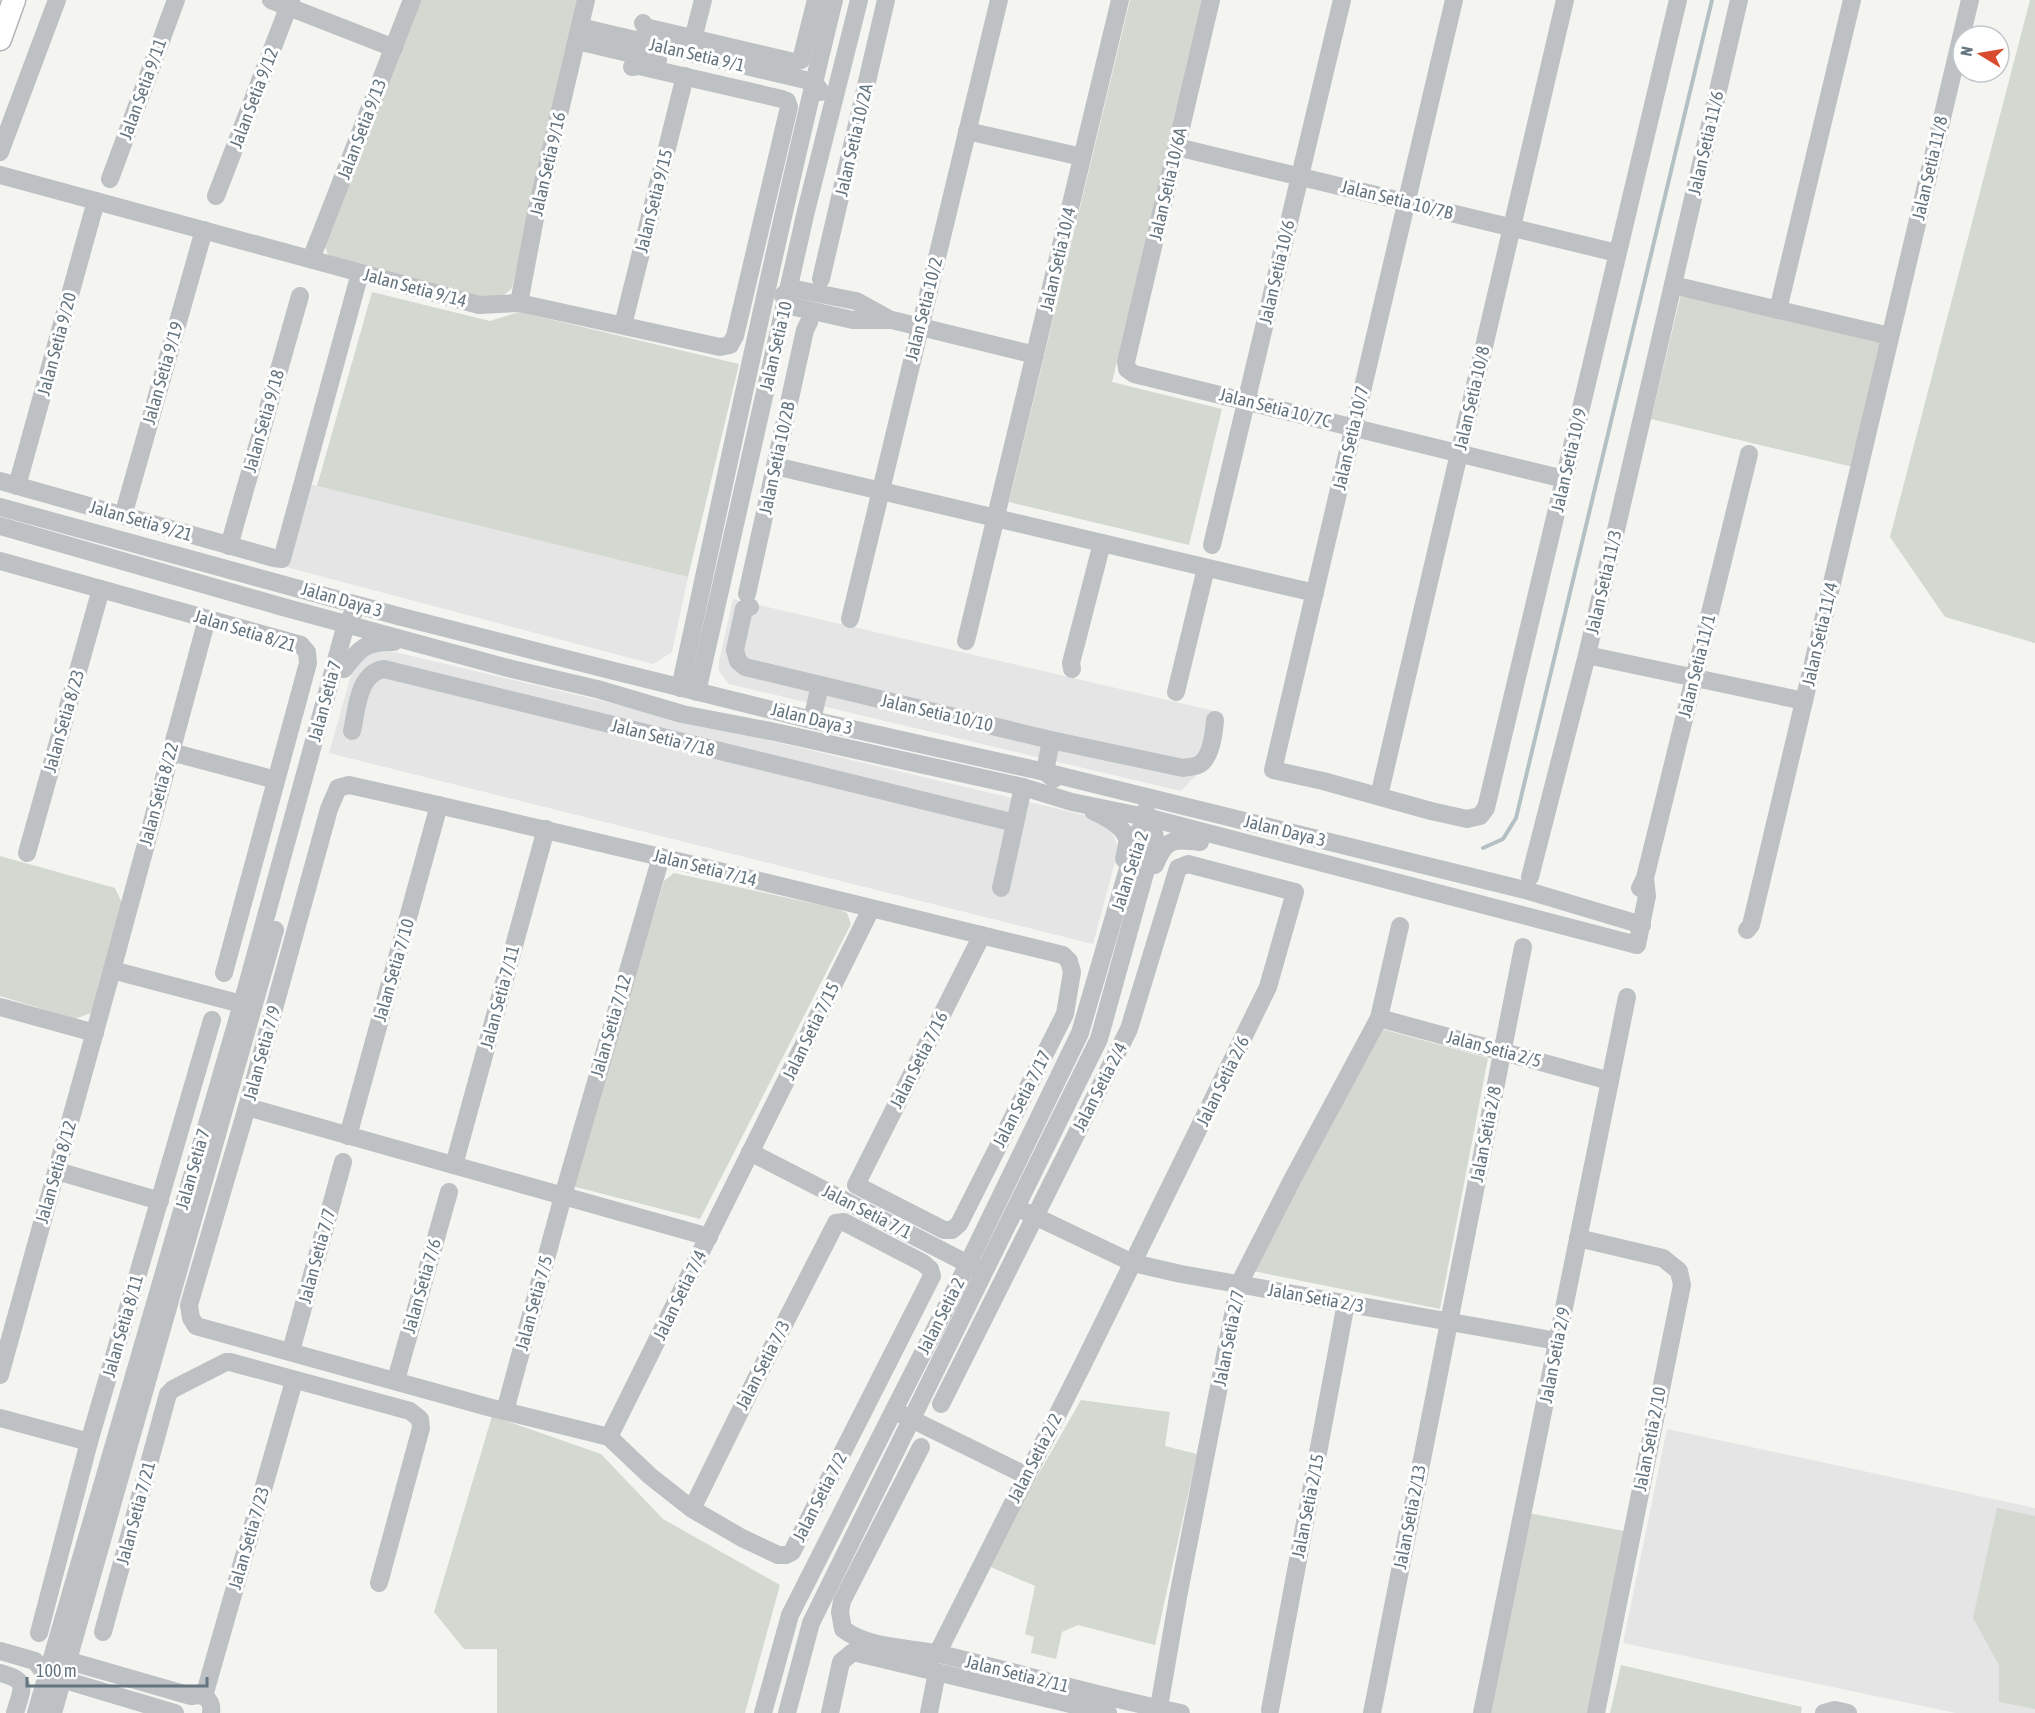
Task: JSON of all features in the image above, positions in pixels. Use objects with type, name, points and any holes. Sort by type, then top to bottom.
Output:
[{"type":"main road","points":[[0,39],[15,0]]},
{"type":"street","points":[[0,152],[57,0]]},
{"type":"street","name":"Jalan Setia 9/11","points":[[110,179],[176,0]]},
{"type":"street","points":[[271,0],[290,3],[394,48]]},
{"type":"street","name":"Jalan Setia 9/13","points":[[311,259],[412,0]]},
{"type":"street","name":"Jalan Setia 9/16","points":[[519,303],[537,208],[586,0]]},
{"type":"street","points":[[693,39],[703,0]]},
{"type":"street","points":[[642,23],[645,27],[794,62],[801,60],[816,0]]},
{"type":"street","name":"Jalan Setia 10","points":[[701,636],[742,398],[834,0]]},
{"type":"street","points":[[806,211],[808,178],[824,102],[815,89],[832,77],[858,0]]},
{"type":"street","name":"Jalan Setia 10","points":[[688,693],[858,0]]},
{"type":"street","name":"Jalan Setia 10/2A","points":[[821,279],[886,0]]},
{"type":"street","name":"Jalan Setia 10/2","points":[[850,619],[999,0]]},
{"type":"street","name":"Jalan Setia 10/4","points":[[966,641],[1120,0]]},
{"type":"street","name":"Jalan Setia 10/6A","points":[[1127,369],[1126,362],[1211,0]]},
{"type":"street","name":"Jalan Setia 10/6","points":[[1212,544],[1342,0]]},
{"type":"street","name":"Jalan Setia 10/7","points":[[1379,796],[1273,770],[1454,0]]},
{"type":"street","name":"Jalan Setia 10/8","points":[[1379,796],[1565,0]]},
{"type":"street","name":"Jalan Setia 10/9","points":[[1379,796],[1467,819],[1480,816],[1486,808],[1678,0]]},
{"type":"street","name":"Jalan Setia 11/6","points":[[1673,285],[1739,0]]},
{"type":"street","points":[[1778,310],[1852,0]]},
{"type":"street","name":"Jalan Setia 11/8","points":[[1890,336],[1970,0]]},
{"type":"street","name":"Jalan Setia 9/12","points":[[216,196],[290,3]]},
{"type":"street","name":"Jalan Setia 9/1","points":[[578,34],[815,89]]},
{"type":"street","points":[[632,67],[639,66],[685,76]]},
{"type":"street","name":"Jalan Setia 9/14","points":[[0,175],[479,305],[519,303],[720,346],[730,345],[735,336],[789,107],[787,101],[685,76]]},
{"type":"street","name":"Jalan Setia 9/15","points":[[623,325],[685,76]]},
{"type":"street","points":[[967,131],[1082,157]]},
{"type":"street","name":"Jalan Setia 10/7B","points":[[1177,147],[1617,253]]},
{"type":"street","points":[[787,296],[782,279],[793,222],[793,206],[788,195]]},
{"type":"street","name":"Jalan Setia 9/20","points":[[9,484],[96,201]]},
{"type":"street","name":"Jalan Setia 9/19","points":[[123,516],[204,230]]},
{"type":"street","name":"Jalan Setia 9/21","points":[[9,484],[282,559],[360,273]]},
{"type":"street","points":[[1673,285],[1890,336]]},
{"type":"street","name":"Jalan Setia 11/3","points":[[1530,877],[1587,655],[1673,285]]},
{"type":"street","name":"Jalan Setia 9/18","points":[[229,546],[300,296]]},
{"type":"street","points":[[742,398],[749,393],[756,378],[773,308],[787,296],[856,301],[892,320],[1035,355]]},
{"type":"street","name":"Jalan Setia 10/2B","points":[[749,600],[775,466],[805,330],[809,322]]},
{"type":"street","name":"Jalan Setia 11/4","points":[[1747,930],[1751,925],[1890,336]]},
{"type":"street","name":"Jalan Setia 10/7C","points":[[1127,369],[1134,374],[1564,479]]},
{"type":"street","name":"Jalan Setia 11/1","points":[[1631,944],[1637,894],[1646,878],[1749,454]]},
{"type":"street","points":[[775,466],[1315,593]]},
{"type":"street","name":"Jalan Daya 3","points":[[0,507],[398,616],[610,670],[688,693],[750,704],[1045,772],[1526,890],[1635,922]]},
{"type":"street","name":"Jalan Daya 3","points":[[0,526],[283,607],[351,622],[414,642],[597,689],[682,714],[775,732],[1023,787],[1072,802],[1150,818],[1631,944]]},
{"type":"street","points":[[1072,669],[1071,663],[1102,543]]},
{"type":"street","name":"Jalan Setia 8/21","points":[[0,561],[301,645],[307,652],[308,663],[224,974]]},
{"type":"street","points":[[1176,692],[1206,568]]},
{"type":"street","name":"Jalan Setia 8/23","points":[[27,853],[101,589]]},
{"type":"street","points":[[309,590],[321,599],[347,609],[351,622],[362,612],[385,617],[398,616]]},
{"type":"street","name":"Jalan Setia 10/10","points":[[749,600],[744,609],[735,650],[738,661],[745,667],[1051,740],[1183,768],[1197,766],[1206,760],[1215,730],[1215,720]]},
{"type":"street","points":[[283,607],[323,628],[333,646],[339,669],[367,645],[376,642],[414,642]]},
{"type":"street","name":"Jalan Setia 8/22","points":[[112,970],[207,619]]},
{"type":"street","name":"Jalan Setia 7","points":[[36,1713],[53,1666],[248,1005],[351,622]]},
{"type":"street","points":[[610,670],[652,676],[664,674],[677,664],[701,636]]},
{"type":"street","points":[[701,636],[709,676],[719,690],[750,704]]},
{"type":"street","points":[[1587,655],[1804,701]]},
{"type":"street","points":[[504,700],[512,669]]},
{"type":"street","name":"Jalan Setia 7/18","points":[[352,730],[363,684],[370,674],[377,670],[391,671],[1015,823]]},
{"type":"street","points":[[812,720],[820,685]]},
{"type":"street","points":[[597,689],[669,700],[688,693],[693,706],[755,723],[775,732]]},
{"type":"street","points":[[1051,740],[1045,772],[1054,780],[1128,797],[1141,804],[1150,818],[1166,813],[1176,813],[1264,832],[1288,832]]},
{"type":"street","points":[[171,752],[276,780]]},
{"type":"street","name":"Jalan Setia 7/14","points":[[338,788],[349,785],[546,829],[1063,955],[1069,961]]},
{"type":"street","points":[[1001,888],[1023,787]]},
{"type":"street","name":"Jalan Setia 7/9","points":[[291,1351],[196,1326],[191,1318],[189,1305],[248,1107],[329,809],[338,788]]},
{"type":"street","points":[[1072,802],[1105,817],[1122,829],[1127,841],[1119,940]]},
{"type":"street","name":"Jalan Setia 7/10","points":[[348,1136],[439,805]]},
{"type":"street","name":"Jalan Setia 2","points":[[763,1713],[790,1615],[894,1411],[975,1268],[1015,1207],[1099,1039],[1139,831],[1150,818]]},
{"type":"street","name":"Jalan Setia 7/11","points":[[454,1165],[546,829]]},
{"type":"street","points":[[1119,940],[1161,851],[1170,842],[1179,838],[1282,854]]},
{"type":"street","name":"Jalan Setia 7/12","points":[[563,1196],[661,857]]},
{"type":"street","name":"Jalan Setia 2/4","points":[[941,1404],[1129,1029],[1178,868],[1188,864],[1295,892]]},
{"type":"street","name":"Jalan Setia 2/6","points":[[1133,1263],[1268,987],[1295,892]]},
{"type":"street","name":"Jalan Setia 7/15","points":[[750,1152],[871,909]]},
{"type":"street","name":"Jalan Setia 2/7","points":[[1159,1711],[1178,1597],[1239,1284],[1379,1018],[1400,926]]},
{"type":"street","name":"Jalan Setia 7/16","points":[[952,1230],[944,1230],[856,1185],[982,935]]},
{"type":"street","name":"Jalan Setia 2","points":[[787,1713],[811,1623],[911,1419],[1119,940]]},
{"type":"street","name":"Jalan Setia 2/8","points":[[1449,1322],[1522,947]]},
{"type":"street","name":"Jalan Setia 7/17","points":[[952,1230],[959,1224],[1065,1014],[1072,972],[1069,961]]},
{"type":"street","points":[[112,970],[248,1005]]},
{"type":"street","name":"Jalan Setia 8/12","points":[[0,1375],[112,970]]},
{"type":"street","name":"Jalan Setia 2/9","points":[[1482,1713],[1627,997]]},
{"type":"street","points":[[0,1006],[95,1033]]},
{"type":"street","name":"Jalan Setia 2/5","points":[[1379,1018],[1610,1081]]},
{"type":"street","name":"Jalan Setia 8/11","points":[[39,1633],[89,1442],[212,1020]]},
{"type":"street","points":[[248,1107],[709,1236]]},
{"type":"street","name":"Jalan Setia 7/4","points":[[609,1437],[750,1152]]},
{"type":"street","name":"Jalan Setia 7/1","points":[[750,1152],[975,1268]]},
{"type":"street","name":"Jalan Setia 7/7","points":[[291,1351],[343,1162]]},
{"type":"street","points":[[57,1171],[160,1201]]},
{"type":"street","name":"Jalan Setia 7/6","points":[[396,1380],[449,1192]]},
{"type":"street","name":"Jalan Setia 7/5","points":[[505,1411],[563,1196]]},
{"type":"street","name":"Jalan Setia 2/3","points":[[1015,1207],[1133,1263],[1557,1341]]},
{"type":"street","name":"Jalan Setia 7/3","points":[[692,1509],[836,1223],[844,1222],[923,1263],[930,1269],[932,1276]]},
{"type":"street","name":"Jalan Setia 2/10","points":[[1578,1238],[1663,1257],[1679,1271],[1682,1285],[1596,1713]]},
{"type":"street","name":"Jalan Setia 2/2","points":[[937,1654],[1133,1263]]},
{"type":"street","name":"Jalan Setia 7/2","points":[[609,1437],[650,1476],[692,1509],[742,1538],[778,1555],[786,1555],[792,1552],[932,1276]]},
{"type":"street","name":"Jalan Setia 2/15","points":[[1270,1710],[1346,1303]]},
{"type":"street","name":"Jalan Setia 2/13","points":[[1372,1713],[1449,1322]]},
{"type":"street","points":[[291,1351],[505,1411],[609,1437]]},
{"type":"street","name":"Jalan Setia 7/21","points":[[103,1632],[168,1394],[173,1389],[230,1362],[294,1381]]},
{"type":"street","points":[[294,1381],[410,1412],[420,1419],[421,1428],[379,1583]]},
{"type":"street","name":"Jalan Setia 7/23","points":[[193,1702],[294,1381]]},
{"type":"street","points":[[894,1411],[1027,1476]]},
{"type":"street","points":[[0,1418],[89,1442]]},
{"type":"street","name":"Jalan Setia 2/11","points":[[921,1447],[842,1601],[843,1629],[852,1636],[884,1645],[937,1654],[1159,1711],[1181,1713]]},
{"type":"street","points":[[0,1651],[53,1666],[101,1670],[193,1702],[210,1702],[211,1713]]},
{"type":"street","points":[[830,1713],[841,1662],[852,1652],[937,1672],[1034,1704],[1108,1713]]},
{"type":"street","points":[[53,1666],[96,1689],[175,1713]]},
{"type":"street","name":"Jalan Setia 7","points":[[53,1666],[54,1713]]},
{"type":"street","points":[[96,1689],[101,1670]]},
{"type":"street","points":[[929,1713],[937,1672]]},
{"type":"street","points":[[0,1673],[17,1678],[21,1684],[22,1690],[15,1713]]},
{"type":"street","points":[[1824,1713],[1835,1710],[1848,1713]]},
{"type":"shaded area","points":[[418,0],[579,0],[512,288],[498,300],[487,301],[329,258],[325,246]]},
{"type":"shaded area","points":[[1130,0],[1205,0],[1112,382],[1222,409],[1189,545],[1009,502]]},
{"type":"shaded area","points":[[2030,0],[2035,0],[2035,643],[1945,617],[1890,537],[2008,84],[2011,84],[2011,73]]},
{"type":"shaded area","points":[[372,292],[490,321],[519,312],[739,364],[688,577],[317,486]]},
{"type":"shaded area","points":[[1681,294],[1883,343],[1853,467],[1651,419]]},
{"type":"shaded area","points":[[309,484],[688,577],[672,652],[653,664],[286,567]]},
{"type":"shaded area","points":[[733,599],[1223,713],[1212,759],[1181,791],[729,684],[719,671],[719,662]]},
{"type":"shaded area","points":[[382,649],[1101,819],[1119,847],[1093,944],[329,753],[354,665],[361,655]]},
{"type":"shaded area","points":[[0,856],[115,888],[122,903],[91,1013],[75,1019],[0,996]]},
{"type":"shaded area","points":[[674,873],[838,909],[847,913],[851,924],[700,1219],[572,1186],[664,881]]},
{"type":"shaded area","points":[[1378,1028],[1488,1058],[1440,1309],[1253,1271]]},
{"type":"shaded area","points":[[1081,1400],[1170,1412],[1165,1446],[1197,1454],[1155,1645],[1078,1625],[1062,1632],[1056,1659],[1031,1653],[1034,1637],[1025,1634],[1035,1586],[986,1565]]},
{"type":"shaded area","points":[[492,1416],[601,1454],[663,1519],[780,1585],[745,1713],[497,1713],[497,1649],[464,1649],[434,1612]]},
{"type":"shaded area","points":[[1667,1429],[2035,1508],[2035,1713],[1956,1713],[1623,1643]]},
{"type":"shaded area","points":[[1997,1508],[2035,1516],[2035,1709],[1999,1702],[1999,1665],[1973,1618]]},
{"type":"shaded area","points":[[1528,1513],[1624,1531],[1589,1713],[1489,1713]]},
{"type":"shaded area","points":[[1621,1665],[1802,1707],[1801,1713],[1610,1713]]},
{"type":"waterway","points":[[1483,848],[1503,839],[1516,818],[1712,0]]}]
